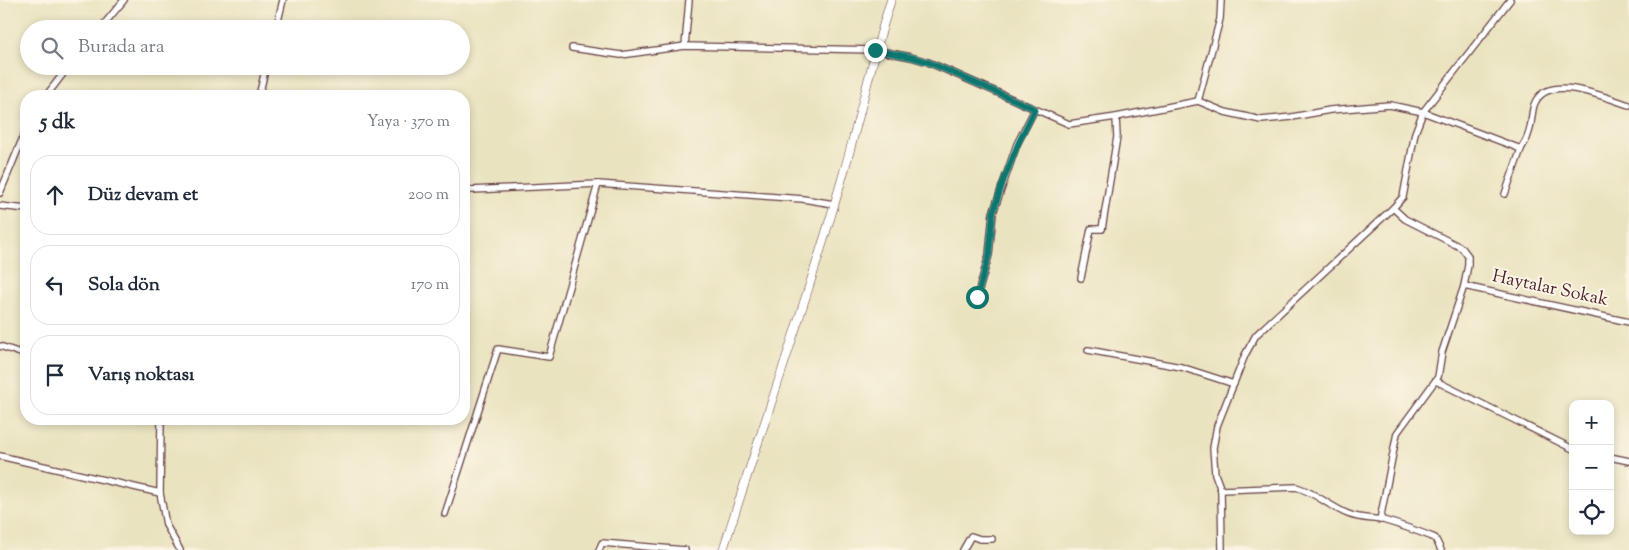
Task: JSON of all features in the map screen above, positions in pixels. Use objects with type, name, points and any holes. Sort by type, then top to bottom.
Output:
[{"type":"street","points":[[107,20],[124,0]]},
{"type":"street","points":[[278,20],[283,0]]},
{"type":"street","points":[[685,46],[688,0]]},
{"type":"street","points":[[723,550],[834,204],[875,50],[891,0]]},
{"type":"street","points":[[1198,102],[1220,19],[1221,0]]},
{"type":"street","points":[[1222,550],[1221,490],[1215,474],[1212,448],[1217,426],[1245,355],[1256,335],[1403,196],[1415,133],[1423,112],[1510,0]]},
{"type":"street","points":[[572,48],[621,54],[685,46],[875,50],[928,62],[1069,124],[1198,102],[1225,112],[1261,120],[1330,110],[1390,105],[1423,112],[1521,149]]},
{"type":"street","points":[[51,90],[62,75]]},
{"type":"street","points":[[260,90],[264,75]]},
{"type":"street","points":[[1504,194],[1521,149],[1529,135],[1534,104],[1540,94],[1553,88],[1582,90],[1629,105]]},
{"type":"street","points":[[977,297],[989,255],[993,213],[1018,144],[1035,109]]},
{"type":"street","points":[[1082,278],[1091,229],[1102,229],[1117,137],[1116,117]]},
{"type":"street","points":[[0,193],[20,145]]},
{"type":"street","points":[[470,190],[598,184],[803,199],[834,204]]},
{"type":"street","points":[[445,514],[498,350],[549,357],[598,184]]},
{"type":"street","points":[[0,206],[20,208]]},
{"type":"street","points":[[1380,520],[1396,433],[1436,380],[1442,352],[1464,286],[1468,265],[1468,256],[1462,248],[1405,219],[1392,208]]},
{"type":"street","name":"Haytalar Sokak","points":[[1464,286],[1629,322]]},
{"type":"street","points":[[0,346],[20,353]]},
{"type":"street","points":[[1088,350],[1181,367],[1234,384]]},
{"type":"street","points":[[1436,380],[1569,447]]},
{"type":"street","points":[[162,425],[160,493],[166,524],[180,550]]},
{"type":"street","points":[[0,456],[160,493]]},
{"type":"street","points":[[1614,458],[1629,461]]},
{"type":"street","points":[[1221,490],[1296,487],[1305,490],[1349,515],[1380,520],[1412,529],[1434,538],[1441,550]]},
{"type":"street","points":[[963,550],[972,536],[980,539],[992,539]]},
{"type":"street","points":[[599,550],[602,543],[685,550]]},
{"type":"route","points":[[875,50],[928,62],[1035,109],[1018,144],[993,213],[989,255],[977,297]]}]
